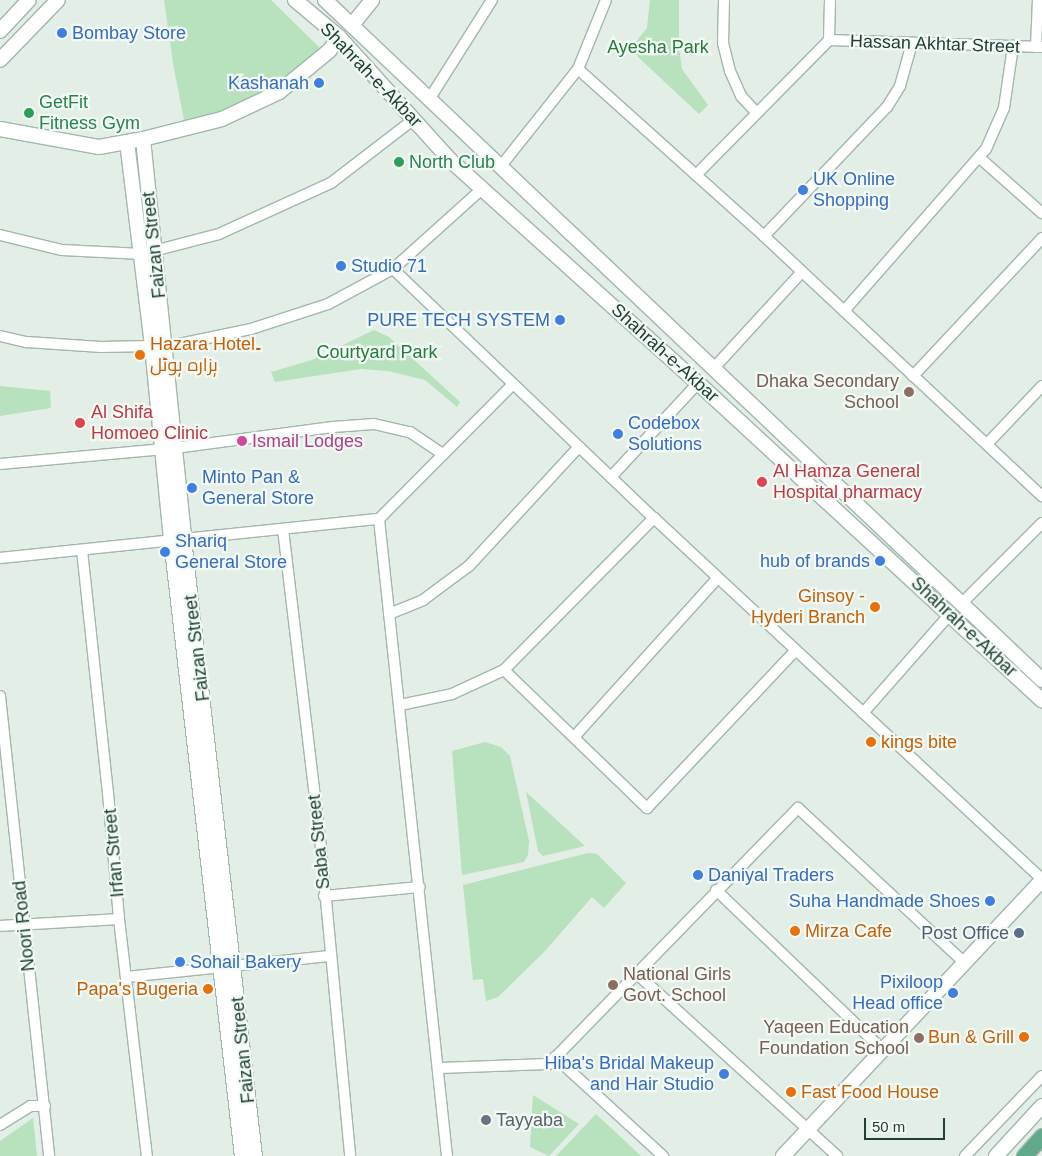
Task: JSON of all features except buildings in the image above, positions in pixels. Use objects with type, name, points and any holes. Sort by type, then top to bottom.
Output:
[{"type":"main road","points":[[0,31],[29,0]]},
{"type":"main road","points":[[0,60],[58,0]]},
{"type":"main road","name":"Shahrah-e-Akbar","points":[[295,0],[339,37],[450,160],[698,383],[1042,700]]},
{"type":"main road","name":"Shahrah-e-Akbar","points":[[325,0],[1042,680]]},
{"type":"main road","points":[[352,25],[372,0]]},
{"type":"main road","points":[[0,129],[99,147],[143,139],[222,119],[279,92],[329,51],[339,37]]},
{"type":"main road","name":"Faizan Street","points":[[143,139],[148,253]]},
{"type":"main road","name":"Faizan Street","points":[[127,142],[148,253],[178,540],[227,966],[255,1156]]},
{"type":"main road","points":[[783,1156],[1042,880]]},
{"type":"main road","name":"Faizan Street","points":[[227,966],[242,1156]]},
{"type":"main road","points":[[996,1156],[1042,1106]]},
{"type":"main road","points":[[1024,1156],[1042,1136]]},
{"type":"street","points":[[430,98],[492,0]]},
{"type":"street","points":[[501,166],[578,69],[606,0]]},
{"type":"street","points":[[724,0],[724,43],[730,71],[741,96],[756,112]]},
{"type":"street","points":[[696,175],[829,40],[830,0]]},
{"type":"street","points":[[1038,0],[1039,47]]},
{"type":"street","name":"Hassan Akhtar Street","points":[[829,40],[1039,47]]},
{"type":"street","points":[[764,236],[887,107],[900,86],[912,43]]},
{"type":"street","points":[[844,310],[980,158],[1004,108],[1013,46]]},
{"type":"street","points":[[578,69],[764,236],[1042,496]]},
{"type":"street","points":[[0,235],[62,250],[148,253],[220,234],[331,183],[414,119]]},
{"type":"street","points":[[980,158],[1042,213]]},
{"type":"street","points":[[0,336],[28,342],[73,345],[159,346],[251,330],[328,304],[393,269],[482,189]]},
{"type":"street","points":[[913,376],[1042,238]]},
{"type":"street","points":[[393,269],[610,477],[1042,880]]},
{"type":"street","points":[[713,369],[802,272]]},
{"type":"street","points":[[610,477],[698,383]]},
{"type":"street","points":[[0,558],[379,518],[513,384]]},
{"type":"street","points":[[987,444],[1042,386]]},
{"type":"street","points":[[0,464],[169,448],[333,426],[374,424],[410,432],[443,454]]},
{"type":"street","points":[[389,614],[423,600],[469,566],[579,447]]},
{"type":"street","points":[[379,518],[420,887],[447,1156]]},
{"type":"street","points":[[400,705],[452,694],[504,670],[654,518]]},
{"type":"street","points":[[962,603],[1042,523]]},
{"type":"street","name":"Saba Street","points":[[283,528],[324,896],[350,1156]]},
{"type":"street","name":"Irfan Street","points":[[82,550],[108,793],[119,919],[147,1156]]},
{"type":"street","points":[[575,736],[718,578]]},
{"type":"street","points":[[863,713],[950,614]]},
{"type":"street","points":[[504,670],[575,736],[647,808],[796,650]]},
{"type":"street","name":"Noori Road","points":[[0,696],[3,755],[45,1106],[49,1156]]},
{"type":"street","points":[[438,1068],[549,1064],[716,890],[798,808],[964,963]]},
{"type":"street","points":[[324,896],[420,887]]},
{"type":"street","points":[[716,890],[883,1050]]},
{"type":"street","points":[[0,926],[119,919]]},
{"type":"street","points":[[126,977],[329,956]]},
{"type":"street","points":[[636,973],[837,1156]]},
{"type":"street","points":[[555,1058],[663,1156]]},
{"type":"street","points":[[965,1156],[1042,1076]]},
{"type":"street","points":[[0,1125],[30,1106],[45,1106]]},
{"type":"green space","points":[[164,0],[271,0],[322,50],[263,94],[225,112],[185,125],[174,69]]},
{"type":"green space","name":"Ayesha Park","points":[[650,0],[679,0],[679,48],[682,69],[708,105],[699,114],[638,57],[635,48],[638,39],[647,28]]},
{"type":"green space","name":"Courtyard Park","points":[[374,330],[389,337],[460,402],[457,407],[425,380],[388,371],[361,369],[275,382],[271,372],[312,360]]},
{"type":"green space","points":[[0,386],[50,391],[51,408],[0,416]]},
{"type":"green space","points":[[485,742],[501,747],[510,756],[529,841],[528,855],[524,862],[462,875],[452,751]]},
{"type":"green space","points":[[526,792],[585,846],[543,856],[538,851]]},
{"type":"green space","points":[[588,853],[597,854],[626,883],[604,908],[592,897],[545,951],[498,997],[486,1001],[483,979],[473,980],[463,885]]},
{"type":"green space","points":[[533,1095],[579,1124],[549,1156],[530,1147]]},
{"type":"green space","points":[[596,1114],[641,1156],[556,1156]]},
{"type":"green space","points":[[33,1118],[37,1156],[0,1156],[0,1141]]},
{"type":"place","name":"Bombay Store","points":[[62,33]]},
{"type":"place","name":"Kashanah","points":[[319,83]]},
{"type":"place","name":"GetFit Fitness Gym","points":[[29,113]]},
{"type":"place","name":"North Club","points":[[399,162]]},
{"type":"place","name":"UK Online Shopping","points":[[803,190]]},
{"type":"place","name":"Studio 71","points":[[341,266]]},
{"type":"place","name":"PURE TECH SYSTEM","points":[[560,320]]},
{"type":"place","name":"Hazara Hotel۔ ہزارہ ہوٹل","points":[[140,355]]},
{"type":"place","name":"Dhaka Secondary School","points":[[909,392]]},
{"type":"place","name":"Al Shifa Homoeo Clinic","points":[[80,423]]},
{"type":"place","name":"Codebox Solutions","points":[[618,434]]},
{"type":"place","name":"Ismail Lodges","points":[[242,441]]},
{"type":"place","name":"Al Hamza General Hospital pharmacy","points":[[762,482]]},
{"type":"place","name":"Minto Pan & General Store","points":[[192,488]]},
{"type":"place","name":"Shariq General Store","points":[[165,552]]},
{"type":"place","name":"hub of brands","points":[[880,561]]},
{"type":"place","name":"Ginsoy - Hyderi Branch","points":[[875,607]]},
{"type":"place","name":"kings bite","points":[[871,742]]},
{"type":"place","name":"Daniyal Traders","points":[[698,875]]},
{"type":"place","name":"Suha Handmade Shoes","points":[[990,901]]},
{"type":"place","name":"Mirza Cafe","points":[[795,931]]},
{"type":"place","name":"Post Office","points":[[1019,933]]},
{"type":"place","name":"Sohail Bakery","points":[[180,962]]},
{"type":"place","name":"National Girls Govt. School","points":[[613,985]]},
{"type":"place","name":"Papa's Bugeria","points":[[208,989]]},
{"type":"place","name":"Pixiloop Head office","points":[[953,993]]},
{"type":"place","name":"Bun & Grill","points":[[1024,1037]]},
{"type":"place","name":"Yaqeen Education Foundation School","points":[[919,1038]]},
{"type":"place","name":"Hiba's Bridal Makeup and Hair Studio","points":[[724,1074]]},
{"type":"place","name":"Fast Food House","points":[[791,1092]]},
{"type":"place","name":"Tayyaba","points":[[486,1120]]}]
